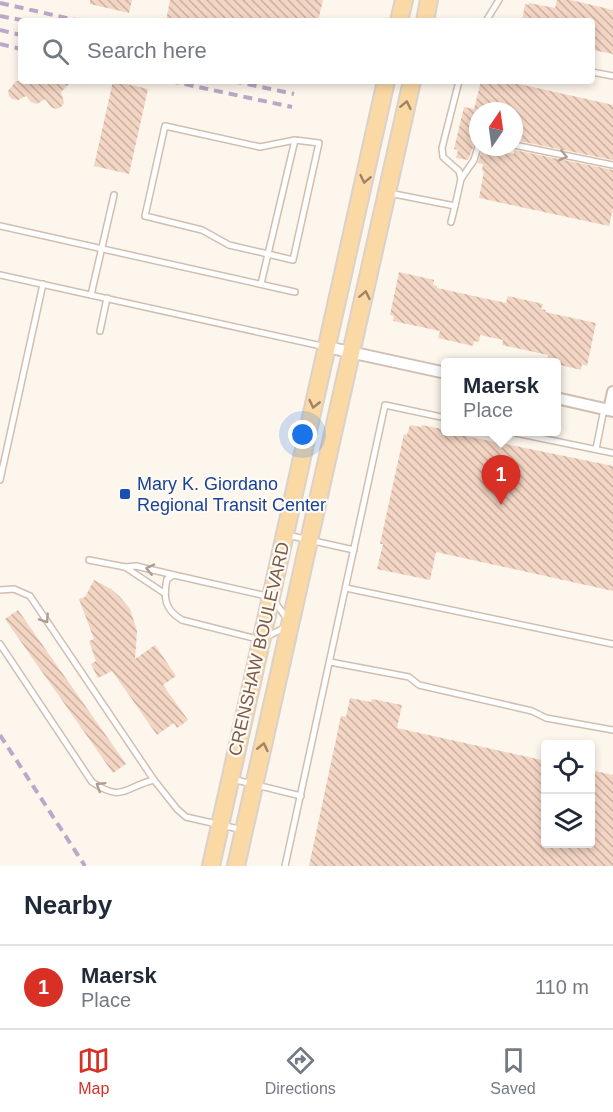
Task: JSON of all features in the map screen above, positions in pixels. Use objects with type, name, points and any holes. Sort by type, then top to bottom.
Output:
[{"type":"main road","points":[[400,18],[404,0]]},
{"type":"main road","points":[[426,18],[429,0]]},
{"type":"main road","name":"CRENSHAW BOULEVARD","points":[[211,866],[385,84]]},
{"type":"main road","name":"CRENSHAW BOULEVARD","points":[[237,866],[410,84]]},
{"type":"street","points":[[327,347],[441,372]]},
{"type":"street","points":[[561,399],[609,410],[613,392]]},
{"type":"lane","points":[[488,18],[499,0]]},
{"type":"lane","points":[[595,73],[613,76]]},
{"type":"lane","points":[[458,84],[442,148],[443,157],[459,171],[461,179]]},
{"type":"lane","points":[[165,126],[260,147],[296,140],[319,143],[293,260],[268,254],[229,245],[202,230],[145,216],[165,126]]},
{"type":"lane","points":[[261,284],[296,140]]},
{"type":"lane","points":[[523,147],[613,165]]},
{"type":"lane","points":[[451,222],[461,179],[475,156]]},
{"type":"lane","points":[[387,193],[455,206]]},
{"type":"lane","points":[[91,295],[114,195]]},
{"type":"lane","points":[[0,225],[295,292]]},
{"type":"lane","points":[[0,275],[327,347]]},
{"type":"lane","points":[[0,480],[43,284]]},
{"type":"lane","points":[[100,331],[107,298]]},
{"type":"lane","points":[[285,866],[385,405],[441,417]]},
{"type":"lane","points":[[596,449],[609,410]]},
{"type":"lane","points":[[531,436],[613,453]]},
{"type":"lane","points":[[285,535],[354,550]]},
{"type":"lane","points":[[89,560],[125,567],[136,566],[174,574],[271,597],[291,624],[261,640],[182,620],[173,615],[166,605],[164,593],[167,579],[174,574]]},
{"type":"lane","points":[[125,567],[164,593]]},
{"type":"lane","points":[[346,588],[613,644]]},
{"type":"lane","points":[[0,590],[14,590],[30,596],[154,780],[177,809],[186,817],[245,830]]},
{"type":"lane","points":[[0,644],[92,782],[106,791],[124,793],[140,783],[154,780]]},
{"type":"lane","points":[[330,662],[409,677],[419,685],[532,711],[546,717],[613,730]]},
{"type":"lane","points":[[230,779],[301,796]]},
{"type":"building","points":[[90,0],[132,0],[129,13],[90,4]]},
{"type":"building","points":[[170,0],[323,0],[319,18],[167,18]]},
{"type":"building","points":[[557,0],[571,0],[613,10],[613,54],[595,51],[595,18],[523,18],[525,4],[555,8]]},
{"type":"building","points":[[16,81],[18,84],[69,84],[61,92],[64,103],[56,109],[51,107],[45,99],[37,104],[31,102],[26,96],[18,100],[12,99],[8,91]]},
{"type":"building","points":[[112,84],[126,84],[148,89],[129,174],[94,166]]},
{"type":"building","points":[[480,84],[519,84],[613,105],[613,160],[523,142],[523,102],[476,102]]},
{"type":"building","points":[[464,107],[469,108],[468,160],[456,158],[458,150],[454,149]]},
{"type":"building","points":[[523,152],[613,170],[613,208],[609,226],[479,198],[484,171],[482,171],[483,164],[478,163],[480,156],[523,156]]},
{"type":"building","points":[[399,272],[434,280],[433,285],[437,288],[506,303],[508,296],[543,304],[541,309],[546,310],[545,312],[596,323],[587,366],[582,364],[581,370],[561,365],[561,358],[548,358],[548,355],[502,345],[503,340],[480,335],[479,342],[474,341],[473,346],[438,338],[440,331],[393,321],[394,316],[390,315]]},
{"type":"building","points":[[410,425],[421,427],[422,425],[441,429],[441,436],[466,436],[613,466],[613,591],[436,552],[430,580],[377,569],[383,544],[380,544],[404,434],[407,435]]},
{"type":"building","points":[[94,580],[111,589],[130,609],[137,631],[135,659],[155,645],[176,676],[163,685],[188,720],[177,728],[174,723],[157,735],[112,671],[98,678],[91,664],[96,661],[89,641],[94,639],[79,599],[85,597]]},
{"type":"building","points":[[18,610],[126,764],[113,773],[5,619]]},
{"type":"building","points":[[350,698],[371,702],[372,699],[402,705],[397,728],[541,760],[541,848],[595,848],[595,771],[613,775],[613,866],[309,866],[341,716],[346,717]]},
{"type":"railway","points":[[0,3],[67,18]]},
{"type":"railway","points":[[0,16],[18,19]]},
{"type":"railway","points":[[0,30],[18,34]]},
{"type":"railway","points":[[0,44],[18,48]]},
{"type":"railway","points":[[184,84],[292,107]]},
{"type":"railway","points":[[247,84],[294,94]]},
{"type":"railway","points":[[0,735],[85,866]]},
{"type":"place","name":"Mary K. Giordano Regional Transit Center","points":[[125,494]]},
{"type":"place","name":"Maersk","points":[[501,505]]}]
